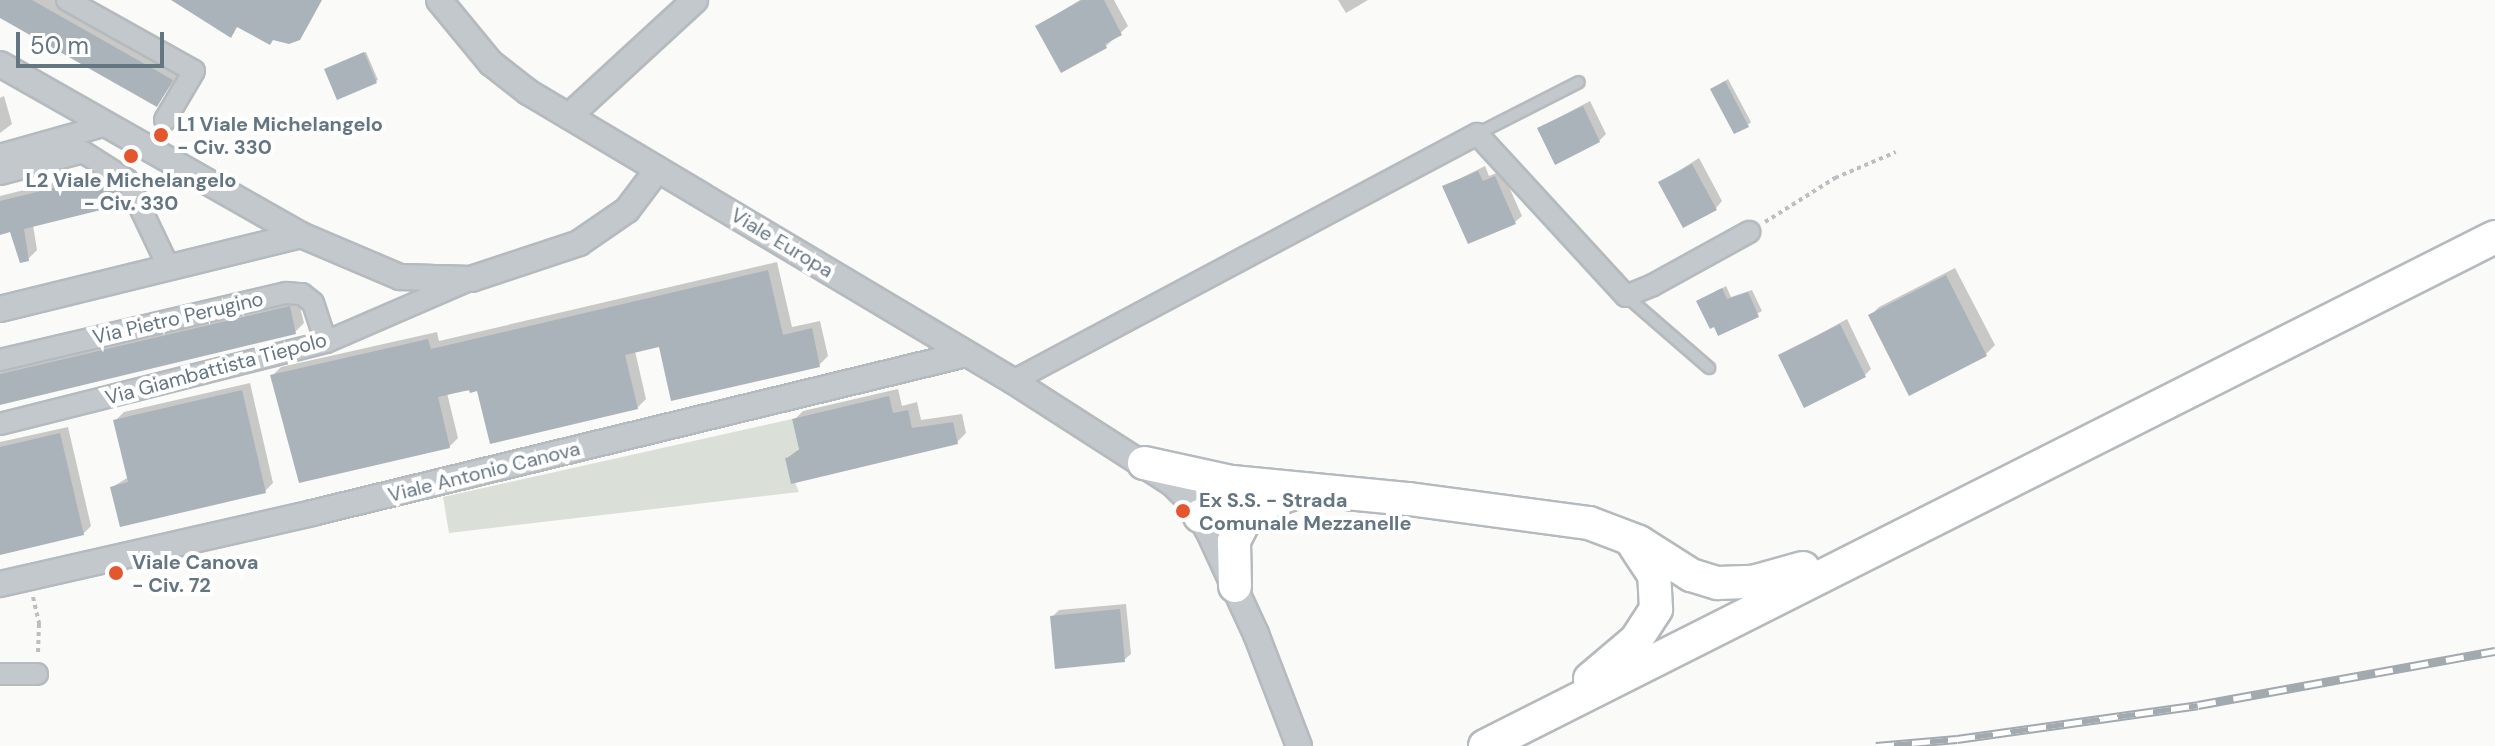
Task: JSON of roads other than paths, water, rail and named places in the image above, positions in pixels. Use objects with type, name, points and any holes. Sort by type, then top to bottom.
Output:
[{"type":"main road","points":[[1485,746],[2495,237]]},
{"type":"main road","points":[[1144,463],[1256,494],[1304,491],[1409,499],[1565,519],[1603,527],[1648,546],[1691,575],[1733,585],[1790,573],[1934,520]]},
{"type":"main road","points":[[1200,516],[1228,515],[1256,494]]},
{"type":"main road","points":[[1235,586],[1235,537],[1256,494]]},
{"type":"main road","points":[[1534,721],[1627,648],[1651,620],[1657,600],[1656,584],[1649,565],[1629,538]]},
{"type":"street","points":[[67,0],[194,71],[165,120]]},
{"type":"street","name":"Viale Europa","points":[[439,0],[491,63],[528,92],[1013,381],[1172,483],[1200,516],[1235,586],[1299,746]]},
{"type":"street","points":[[569,116],[695,0]]},
{"type":"street","points":[[0,64],[301,235],[400,277],[471,279],[579,243],[627,210],[658,169]]},
{"type":"street","points":[[0,155],[107,125]]},
{"type":"street","points":[[1013,381],[1477,134],[1626,296],[1653,285],[1749,232]]},
{"type":"street","points":[[0,174],[83,152],[127,180],[169,268]]},
{"type":"street","points":[[0,309],[301,235]]},
{"type":"street","name":"Via Giambattista Tiepolo","points":[[0,424],[326,342],[471,279]]},
{"type":"street","name":"Via Pietro Perugino","points":[[0,360],[286,293],[302,294],[313,303],[326,342]]},
{"type":"street","name":"Viale Antonio Canova","points":[[0,584],[327,510],[966,354]]},
{"type":"street","points":[[0,674],[37,674]]},
{"type":"lane","points":[[1477,134],[1579,82]]},
{"type":"lane","points":[[1626,296],[1709,368]]},
{"type":"railway","points":[[1876,746],[1957,739],[2198,705],[2495,651]]},
{"type":"place","name":"L1 Viale Michelangelo - Civ. 330","points":[[161,135]]},
{"type":"place","name":"L2 Viale Michelangelo - Civ. 330","points":[[131,156]]},
{"type":"place","name":"Ex S.S. - Strada Comunale Mezzanelle","points":[[1183,511]]},
{"type":"place","name":"Viale Canova - Civ. 72","points":[[116,573]]}]
